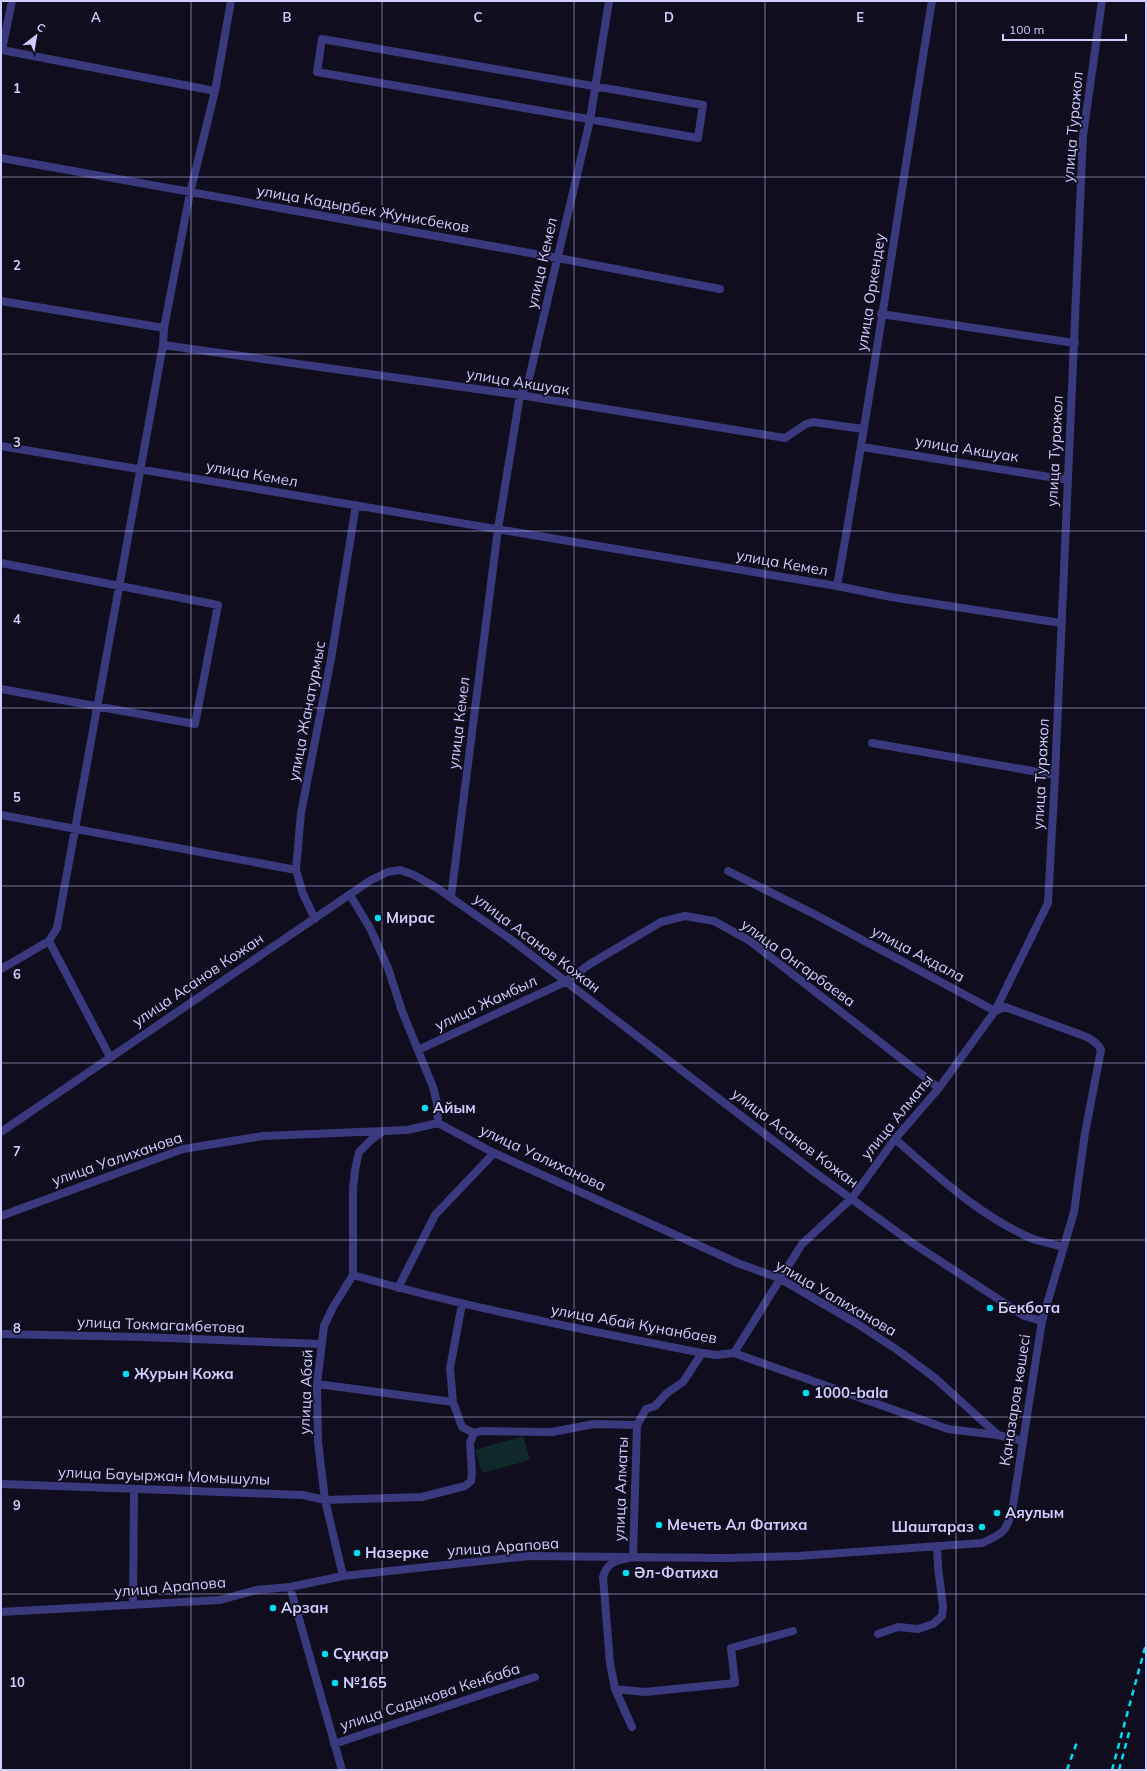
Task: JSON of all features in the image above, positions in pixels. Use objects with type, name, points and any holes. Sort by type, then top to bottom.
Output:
[{"type":"street","points":[[12,1],[2,50],[215,90]]},
{"type":"street","points":[[1,969],[49,941],[57,928],[163,345],[164,328],[190,193],[215,90],[231,1]]},
{"type":"street","name":"улица Кемел","points":[[451,897],[498,529],[520,396],[528,384],[590,120],[609,1]]},
{"type":"street","name":"улица Оркендеу","points":[[837,586],[862,447],[863,430],[881,314],[932,1]]},
{"type":"street","name":"улица Туражол","points":[[1048,902],[1075,343],[1083,136],[1102,1]]},
{"type":"street","points":[[322,39],[596,87],[703,105],[698,138],[317,72],[322,39]]},
{"type":"street","name":"улица Кадырбек Жунисбеков","points":[[1,158],[558,258],[720,289]]},
{"type":"street","points":[[1,301],[164,328]]},
{"type":"street","points":[[881,314],[1075,343]]},
{"type":"street","name":"улица Акшуак","points":[[163,345],[520,396],[785,438],[806,424],[813,422],[863,430]]},
{"type":"street","name":"улица Кемел","points":[[1,446],[140,468],[305,498],[356,505],[837,586],[892,598],[1061,623]]},
{"type":"street","name":"улица Акшуак","points":[[862,447],[1068,480]]},
{"type":"street","name":"улица Жанатурмыс","points":[[315,919],[303,894],[296,870],[301,813],[332,659],[356,505]]},
{"type":"street","points":[[1,563],[218,605],[195,724],[1,689]]},
{"type":"street","points":[[872,744],[1055,775]]},
{"type":"street","points":[[1,815],[296,870]]},
{"type":"street","name":"улица Асанов Кожан","points":[[1,1132],[371,880],[388,872],[400,870],[414,875],[451,897],[513,941],[565,982],[911,1242],[1024,1316],[1042,1321]]},
{"type":"street","name":"улица Акдала","points":[[728,871],[816,915],[995,1011]]},
{"type":"street","points":[[350,895],[370,928],[388,968],[402,1011],[438,1103],[438,1123]]},
{"type":"street","name":"улица Алматы","points":[[734,1353],[779,1278],[802,1244],[852,1198],[895,1139],[939,1088],[995,1011],[1048,902]]},
{"type":"street","name":"улица Онгарбаева","points":[[565,982],[590,964],[661,922],[685,916],[714,921],[750,941],[939,1088]]},
{"type":"street","points":[[49,941],[110,1057]]},
{"type":"street","name":"улица Жамбыл","points":[[418,1050],[565,982]]},
{"type":"street","name":"Қаназаров көшесі","points":[[995,1011],[1005,1007],[1090,1038],[1099,1045],[1100,1050],[1085,1134],[1074,1212],[1062,1246],[1042,1321],[1013,1505],[1008,1526]]},
{"type":"street","name":"улица Уалиханова","points":[[1,1216],[183,1149],[263,1136],[407,1130],[438,1123],[494,1153],[733,1260],[779,1278],[856,1323],[896,1349],[935,1378],[998,1435]]},
{"type":"street","points":[[353,1275],[355,1170],[359,1152],[384,1130]]},
{"type":"street","points":[[895,1139],[962,1196],[989,1214],[1016,1231],[1035,1239],[1062,1246]]},
{"type":"street","points":[[398,1288],[435,1215],[494,1153]]},
{"type":"street","name":"улица Абай Кунанбаев","points":[[353,1275],[462,1304],[555,1325],[702,1353],[717,1355],[734,1353],[948,1429],[998,1435]]},
{"type":"street","name":"улица Абай","points":[[343,1576],[325,1500],[318,1442],[317,1384],[324,1326],[333,1307],[353,1275]]},
{"type":"street","points":[[462,1304],[450,1368],[453,1402],[462,1427],[474,1433],[481,1431],[552,1432],[594,1424],[637,1425]]},
{"type":"street","name":"улица Токмагамбетова","points":[[1,1334],[142,1337],[321,1344]]},
{"type":"street","name":"улица Алматы","points":[[632,1727],[615,1689],[610,1662],[603,1577],[606,1568],[613,1562],[633,1557],[637,1425],[646,1409],[655,1406],[667,1393],[682,1382],[702,1353]]},
{"type":"street","points":[[317,1384],[453,1402]]},
{"type":"street","name":"улица Бауыржан Момышулы","points":[[1,1484],[303,1495],[325,1500],[422,1497],[465,1486],[471,1481],[472,1473],[470,1443],[474,1433]]},
{"type":"street","points":[[998,1435],[1023,1440]]},
{"type":"street","points":[[133,1605],[134,1490]]},
{"type":"street","name":"улица Арапова","points":[[1,1612],[220,1600],[256,1590],[290,1587],[343,1576],[529,1556],[798,1556],[982,1543],[998,1536],[1008,1526]]},
{"type":"street","points":[[878,1634],[898,1627],[918,1629],[933,1624],[942,1616],[944,1606],[938,1567],[937,1546]]},
{"type":"street","points":[[290,1587],[342,1770]]},
{"type":"street","points":[[615,1689],[645,1692],[735,1683],[730,1648],[793,1632]]},
{"type":"street","name":"улица Садыкова Кенбаба","points":[[334,1744],[535,1677]]},
{"type":"green space","points":[[523,1436],[530,1460],[482,1473],[475,1450]]},
{"type":"railway","points":[[1112,1770],[1146,1644]]},
{"type":"railway","points":[[1119,1770],[1130,1729]]},
{"type":"railway","points":[[1067,1770],[1078,1739]]},
{"type":"place","name":"Мирас","points":[[378,918]]},
{"type":"place","name":"Айым","points":[[425,1108]]},
{"type":"place","name":"Бекбота","points":[[990,1308]]},
{"type":"place","name":"Журын Кожа","points":[[126,1374]]},
{"type":"place","name":"1000-bala","points":[[806,1393]]},
{"type":"place","name":"Аяулым","points":[[997,1513]]},
{"type":"place","name":"Мечеть Ал Фатиха","points":[[659,1525]]},
{"type":"place","name":"Шаштараз","points":[[982,1527]]},
{"type":"place","name":"Назерке","points":[[357,1553]]},
{"type":"place","name":"Әл-Фатиха","points":[[626,1573]]},
{"type":"place","name":"Арзан","points":[[273,1608]]},
{"type":"place","name":"Сұңқар","points":[[325,1654]]},
{"type":"place","name":"№165","points":[[335,1683]]}]
